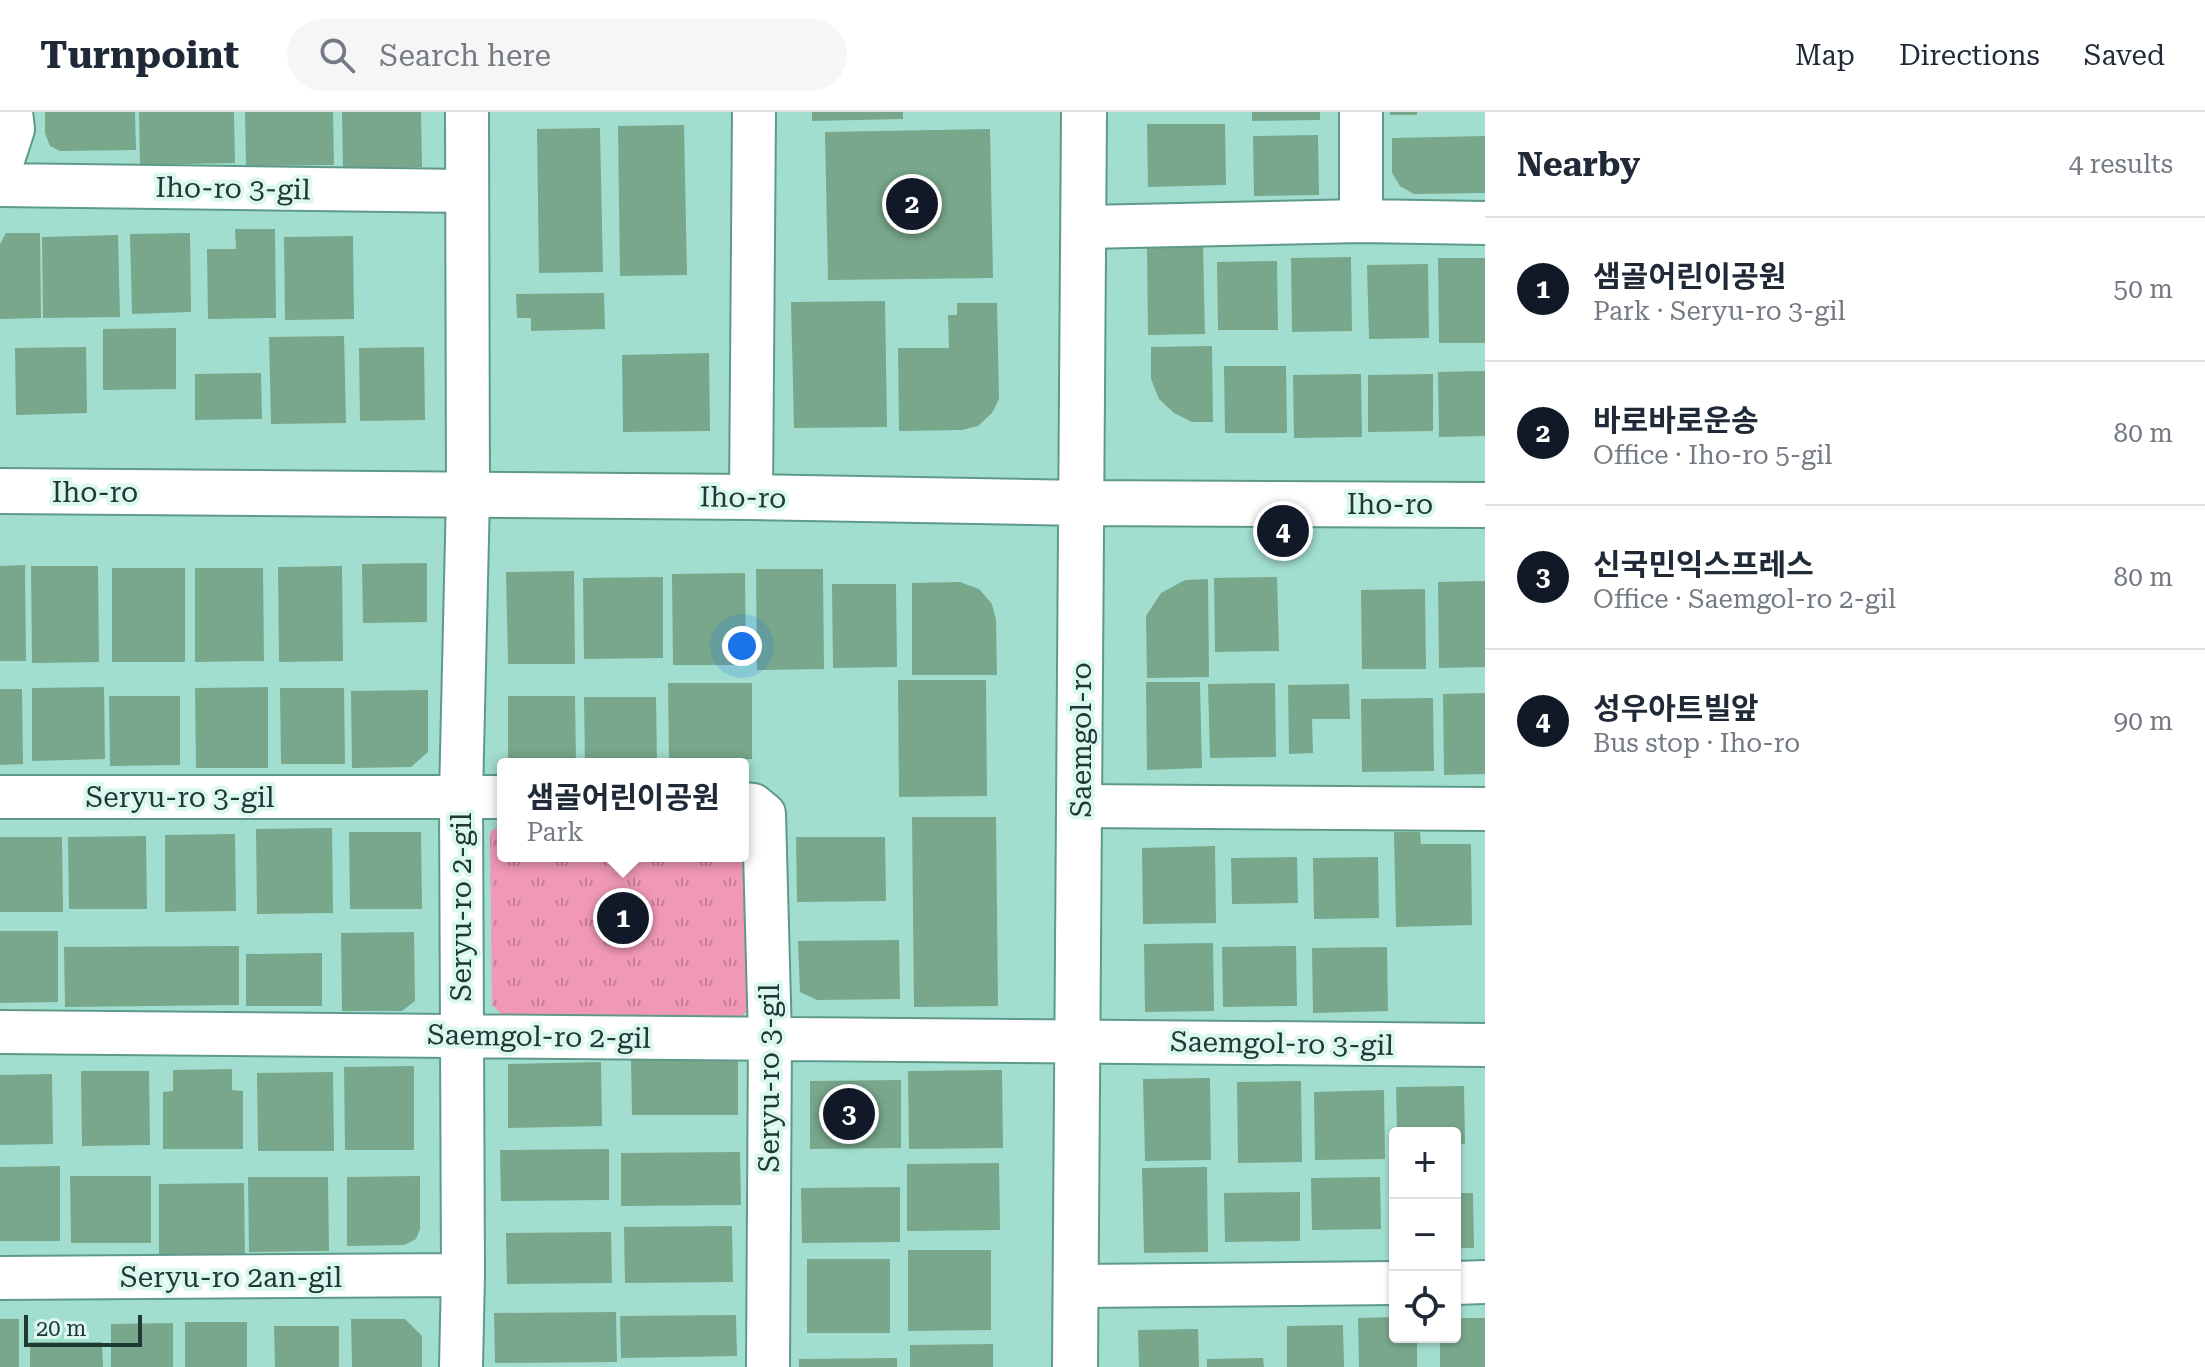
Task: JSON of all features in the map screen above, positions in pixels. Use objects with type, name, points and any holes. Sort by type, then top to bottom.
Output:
[{"type":"street","points":[[0,169],[13,129],[11,112]]},
{"type":"street","name":"Seryu-ro 2-gil","points":[[461,1367],[461,796],[468,495],[467,112]]},
{"type":"street","points":[[751,497],[754,112]]},
{"type":"street","name":"Saemgol-ro","points":[[1075,1367],[1084,112]]},
{"type":"street","points":[[1361,112],[1361,221]]},
{"type":"street","name":"Iho-ro 3-gil","points":[[0,185],[467,191]]},
{"type":"street","points":[[1085,227],[1361,221],[1485,223]]},
{"type":"street","name":"Iho-ro","points":[[0,491],[1485,505]]},
{"type":"street","name":"Seryu-ro 3-gil","points":[[0,797],[497,797]]},
{"type":"street","name":"Seryu-ro 3-gil","points":[[749,805],[764,814],[770,1039],[768,1367]]},
{"type":"street","points":[[1080,806],[1485,809]]},
{"type":"street","name":"Saemgol-ro 2-gil","points":[[0,1032],[1079,1041]]},
{"type":"street","name":"Saemgol-ro 3-gil","points":[[1079,1041],[1485,1045]]},
{"type":"street","name":"Seryu-ro 2an-gil","points":[[0,1278],[463,1275]]},
{"type":"street","points":[[1461,1283],[1485,1282]]},
{"type":"street","points":[[1076,1286],[1389,1283]]},
{"type":"green space","points":[[497,826],[497,862],[746,862],[755,1003],[741,1017],[507,1019],[492,1005],[490,833]]},
{"type":"building","points":[[45,112],[135,112],[136,150],[60,151],[50,146],[45,133]]},
{"type":"building","points":[[139,112],[234,112],[235,163],[140,165]]},
{"type":"building","points":[[245,112],[333,112],[334,165],[246,166]]},
{"type":"building","points":[[342,112],[421,112],[422,167],[343,169]]},
{"type":"building","points":[[812,112],[903,112],[903,119],[812,121]]},
{"type":"building","points":[[1252,112],[1320,112],[1320,120],[1252,121]]},
{"type":"building","points":[[1390,112],[1417,112],[1417,115],[1390,115]]},
{"type":"building","points":[[1147,124],[1225,124],[1226,185],[1148,187]]},
{"type":"building","points":[[684,125],[687,275],[620,276],[618,126]]},
{"type":"building","points":[[600,128],[603,272],[539,273],[537,129]]},
{"type":"building","points":[[990,129],[993,278],[828,280],[825,132]]},
{"type":"building","points":[[1318,135],[1319,195],[1254,196],[1253,136]]},
{"type":"building","points":[[1485,136],[1485,193],[1414,194],[1400,186],[1392,173],[1392,138]]},
{"type":"building","points":[[235,229],[275,229],[276,318],[208,319],[207,249],[236,249]]},
{"type":"building","points":[[6,233],[40,233],[41,318],[0,319],[0,244]]},
{"type":"building","points":[[190,233],[191,312],[132,314],[130,234]]},
{"type":"building","points":[[118,235],[120,317],[43,318],[42,237]]},
{"type":"building","points":[[353,236],[354,319],[285,320],[284,237]]},
{"type":"building","points":[[1203,243],[1205,334],[1148,335],[1147,244]]},
{"type":"building","points":[[1351,257],[1352,331],[1292,332],[1291,258]]},
{"type":"building","points":[[1438,258],[1485,258],[1485,343],[1439,343]]},
{"type":"building","points":[[1277,261],[1278,330],[1218,330],[1217,262]]},
{"type":"building","points":[[1428,264],[1429,338],[1369,339],[1367,265]]},
{"type":"building","points":[[604,293],[605,329],[531,331],[531,318],[517,318],[516,294]]},
{"type":"building","points":[[885,301],[887,427],[794,428],[791,302]]},
{"type":"building","points":[[957,303],[997,303],[999,399],[992,413],[978,426],[962,430],[899,431],[898,348],[949,348],[948,315],[957,315]]},
{"type":"building","points":[[176,328],[176,389],[103,390],[103,329]]},
{"type":"building","points":[[344,336],[346,423],[271,424],[269,337]]},
{"type":"building","points":[[1212,346],[1213,422],[1192,422],[1174,413],[1159,399],[1151,379],[1151,347]]},
{"type":"building","points":[[86,347],[87,413],[16,415],[15,348]]},
{"type":"building","points":[[424,347],[425,420],[360,421],[359,348]]},
{"type":"building","points":[[709,353],[710,431],[623,432],[622,355]]},
{"type":"building","points":[[1224,366],[1286,366],[1287,433],[1225,433]]},
{"type":"building","points":[[1485,371],[1485,436],[1439,437],[1438,372]]},
{"type":"building","points":[[261,373],[262,419],[195,420],[195,374]]},
{"type":"building","points":[[1361,374],[1362,437],[1294,438],[1293,375]]},
{"type":"building","points":[[1433,374],[1433,431],[1368,432],[1368,375]]},
{"type":"building","points":[[427,563],[427,622],[363,623],[362,564]]},
{"type":"building","points":[[25,565],[26,661],[0,661],[0,566]]},
{"type":"building","points":[[31,566],[98,566],[99,662],[32,663]]},
{"type":"building","points":[[342,566],[343,661],[279,662],[278,567]]},
{"type":"building","points":[[112,568],[185,568],[185,662],[112,662]]},
{"type":"building","points":[[195,568],[263,568],[264,661],[195,662]]},
{"type":"building","points":[[756,569],[823,569],[824,669],[757,670]]},
{"type":"building","points":[[574,571],[575,664],[508,664],[506,572]]},
{"type":"building","points":[[745,573],[746,665],[673,665],[672,574]]},
{"type":"building","points":[[663,577],[663,658],[584,659],[583,578]]},
{"type":"building","points":[[1277,577],[1279,651],[1215,652],[1214,578]]},
{"type":"building","points":[[1208,579],[1209,677],[1147,678],[1146,616],[1161,593],[1185,580]]},
{"type":"building","points":[[1485,581],[1485,667],[1439,668],[1438,582]]},
{"type":"building","points":[[960,582],[979,589],[992,604],[996,620],[997,675],[912,675],[912,583]]},
{"type":"building","points":[[832,584],[896,584],[897,667],[833,668]]},
{"type":"building","points":[[1425,589],[1426,669],[1362,669],[1361,590]]},
{"type":"building","points":[[898,680],[986,680],[987,796],[899,797]]},
{"type":"building","points":[[1146,682],[1200,682],[1202,768],[1147,770]]},
{"type":"building","points":[[668,683],[752,683],[752,759],[669,758]]},
{"type":"building","points":[[1275,683],[1276,757],[1210,758],[1208,684]]},
{"type":"building","points":[[1349,684],[1350,719],[1312,719],[1313,753],[1289,754],[1288,685]]},
{"type":"building","points":[[104,687],[105,759],[32,761],[32,688]]},
{"type":"building","points":[[268,687],[268,768],[196,768],[195,688]]},
{"type":"building","points":[[280,688],[344,688],[345,764],[281,764]]},
{"type":"building","points":[[0,689],[22,689],[23,764],[0,765]]},
{"type":"building","points":[[428,690],[428,752],[411,767],[352,768],[351,691]]},
{"type":"building","points":[[1485,693],[1485,774],[1444,775],[1443,694]]},
{"type":"building","points":[[109,696],[180,696],[180,765],[110,766]]},
{"type":"building","points":[[508,696],[575,696],[576,758],[508,758]]},
{"type":"building","points":[[584,697],[656,697],[657,758],[585,758]]},
{"type":"building","points":[[1433,698],[1434,771],[1362,772],[1361,699]]},
{"type":"building","points":[[912,817],[996,817],[998,1006],[914,1007]]},
{"type":"building","points":[[332,828],[333,913],[257,914],[256,829]]},
{"type":"building","points":[[349,832],[421,832],[422,909],[350,909]]},
{"type":"building","points":[[1394,832],[1420,832],[1421,844],[1471,844],[1472,925],[1396,927]]},
{"type":"building","points":[[235,834],[236,911],[165,912],[165,835]]},
{"type":"building","points":[[146,836],[147,909],[69,909],[68,837]]},
{"type":"building","points":[[0,837],[62,837],[63,912],[0,912]]},
{"type":"building","points":[[796,837],[885,837],[886,901],[797,902]]},
{"type":"building","points":[[1215,846],[1216,923],[1143,924],[1142,848]]},
{"type":"building","points":[[1297,857],[1298,903],[1232,904],[1231,858]]},
{"type":"building","points":[[1378,857],[1379,918],[1314,919],[1313,858]]},
{"type":"building","points":[[0,931],[58,931],[58,1002],[0,1003]]},
{"type":"building","points":[[414,932],[415,1001],[402,1011],[342,1011],[341,933]]},
{"type":"building","points":[[899,940],[900,999],[817,1000],[800,992],[798,941]]},
{"type":"building","points":[[1213,943],[1214,1011],[1145,1012],[1144,944]]},
{"type":"building","points":[[239,946],[239,1005],[65,1007],[64,947]]},
{"type":"building","points":[[1296,946],[1297,1006],[1223,1007],[1222,947]]},
{"type":"building","points":[[1387,947],[1388,1011],[1313,1013],[1312,948]]},
{"type":"building","points":[[322,953],[322,1006],[246,1006],[246,954]]},
{"type":"building","points":[[738,1058],[738,1115],[632,1115],[631,1059]]},
{"type":"building","points":[[601,1062],[602,1126],[508,1128],[508,1064]]},
{"type":"building","points":[[414,1066],[414,1150],[345,1150],[344,1067]]},
{"type":"building","points":[[232,1069],[232,1090],[243,1091],[243,1149],[163,1149],[163,1092],[173,1091],[173,1070]]},
{"type":"building","points":[[1002,1070],[1003,1148],[909,1149],[908,1071]]},
{"type":"building","points":[[81,1071],[149,1071],[150,1145],[82,1146]]},
{"type":"building","points":[[333,1072],[334,1151],[258,1151],[257,1073]]},
{"type":"building","points":[[52,1074],[53,1144],[0,1145],[0,1075]]},
{"type":"building","points":[[1210,1078],[1211,1160],[1145,1161],[1143,1079]]},
{"type":"building","points":[[901,1080],[901,1148],[810,1149],[810,1081]]},
{"type":"building","points":[[1301,1081],[1302,1162],[1238,1163],[1237,1082]]},
{"type":"building","points":[[1464,1086],[1465,1144],[1461,1144],[1461,1127],[1397,1127],[1396,1087]]},
{"type":"building","points":[[1384,1090],[1385,1159],[1315,1160],[1314,1092]]},
{"type":"building","points":[[609,1149],[609,1200],[501,1201],[500,1150]]},
{"type":"building","points":[[740,1152],[741,1205],[621,1206],[621,1153]]},
{"type":"building","points":[[999,1163],[1000,1230],[907,1231],[907,1164]]},
{"type":"building","points":[[60,1166],[60,1241],[0,1241],[0,1167]]},
{"type":"building","points":[[1207,1167],[1208,1252],[1144,1253],[1142,1168]]},
{"type":"building","points":[[70,1176],[151,1176],[151,1243],[71,1243]]},
{"type":"building","points":[[420,1176],[420,1229],[416,1239],[404,1245],[347,1246],[347,1177]]},
{"type":"building","points":[[248,1177],[328,1177],[329,1251],[249,1252]]},
{"type":"building","points":[[1380,1177],[1381,1229],[1312,1230],[1311,1178]]},
{"type":"building","points":[[244,1183],[245,1256],[159,1257],[159,1184]]},
{"type":"building","points":[[900,1187],[900,1242],[802,1243],[801,1188]]},
{"type":"building","points":[[1300,1192],[1300,1241],[1225,1242],[1224,1193]]},
{"type":"building","points":[[1461,1193],[1473,1193],[1474,1248],[1461,1248]]},
{"type":"building","points":[[732,1226],[733,1282],[625,1283],[624,1227]]},
{"type":"building","points":[[611,1232],[612,1283],[507,1284],[506,1233]]},
{"type":"building","points":[[908,1250],[991,1250],[991,1330],[908,1331]]},
{"type":"building","points":[[807,1259],[890,1259],[890,1333],[807,1333]]},
{"type":"building","points":[[616,1312],[617,1362],[495,1363],[494,1313]]},
{"type":"building","points":[[736,1315],[737,1356],[621,1358],[620,1316]]},
{"type":"building","points":[[1389,1317],[1389,1343],[1417,1343],[1417,1367],[1359,1367],[1358,1318]]},
{"type":"building","points":[[1461,1318],[1485,1318],[1485,1367],[1440,1367],[1440,1343],[1461,1343]]},
{"type":"building","points":[[0,1319],[19,1319],[19,1367],[0,1367]]},
{"type":"building","points":[[351,1319],[405,1319],[422,1336],[422,1367],[352,1367]]},
{"type":"building","points":[[185,1322],[247,1322],[247,1367],[185,1367]]},
{"type":"building","points":[[173,1323],[173,1367],[111,1367],[111,1324]]},
{"type":"building","points":[[1343,1325],[1344,1367],[1287,1367],[1287,1326]]},
{"type":"building","points":[[274,1326],[339,1326],[339,1367],[275,1367]]},
{"type":"building","points":[[1198,1329],[1199,1367],[1139,1367],[1138,1330]]},
{"type":"building","points":[[30,1342],[102,1342],[103,1367],[30,1367]]},
{"type":"building","points":[[993,1344],[993,1367],[910,1367],[910,1345]]},
{"type":"building","points":[[897,1358],[897,1367],[799,1367],[799,1359]]},
{"type":"building","points":[[1263,1358],[1264,1367],[1207,1367],[1207,1359]]},
{"type":"place","name":"바로바로운송","points":[[912,204]]},
{"type":"place","name":"성우아트빌앞","points":[[1283,531]]},
{"type":"place","name":"샘골어린이공원","points":[[623,918]]},
{"type":"place","name":"신국민익스프레스","points":[[849,1114]]}]
